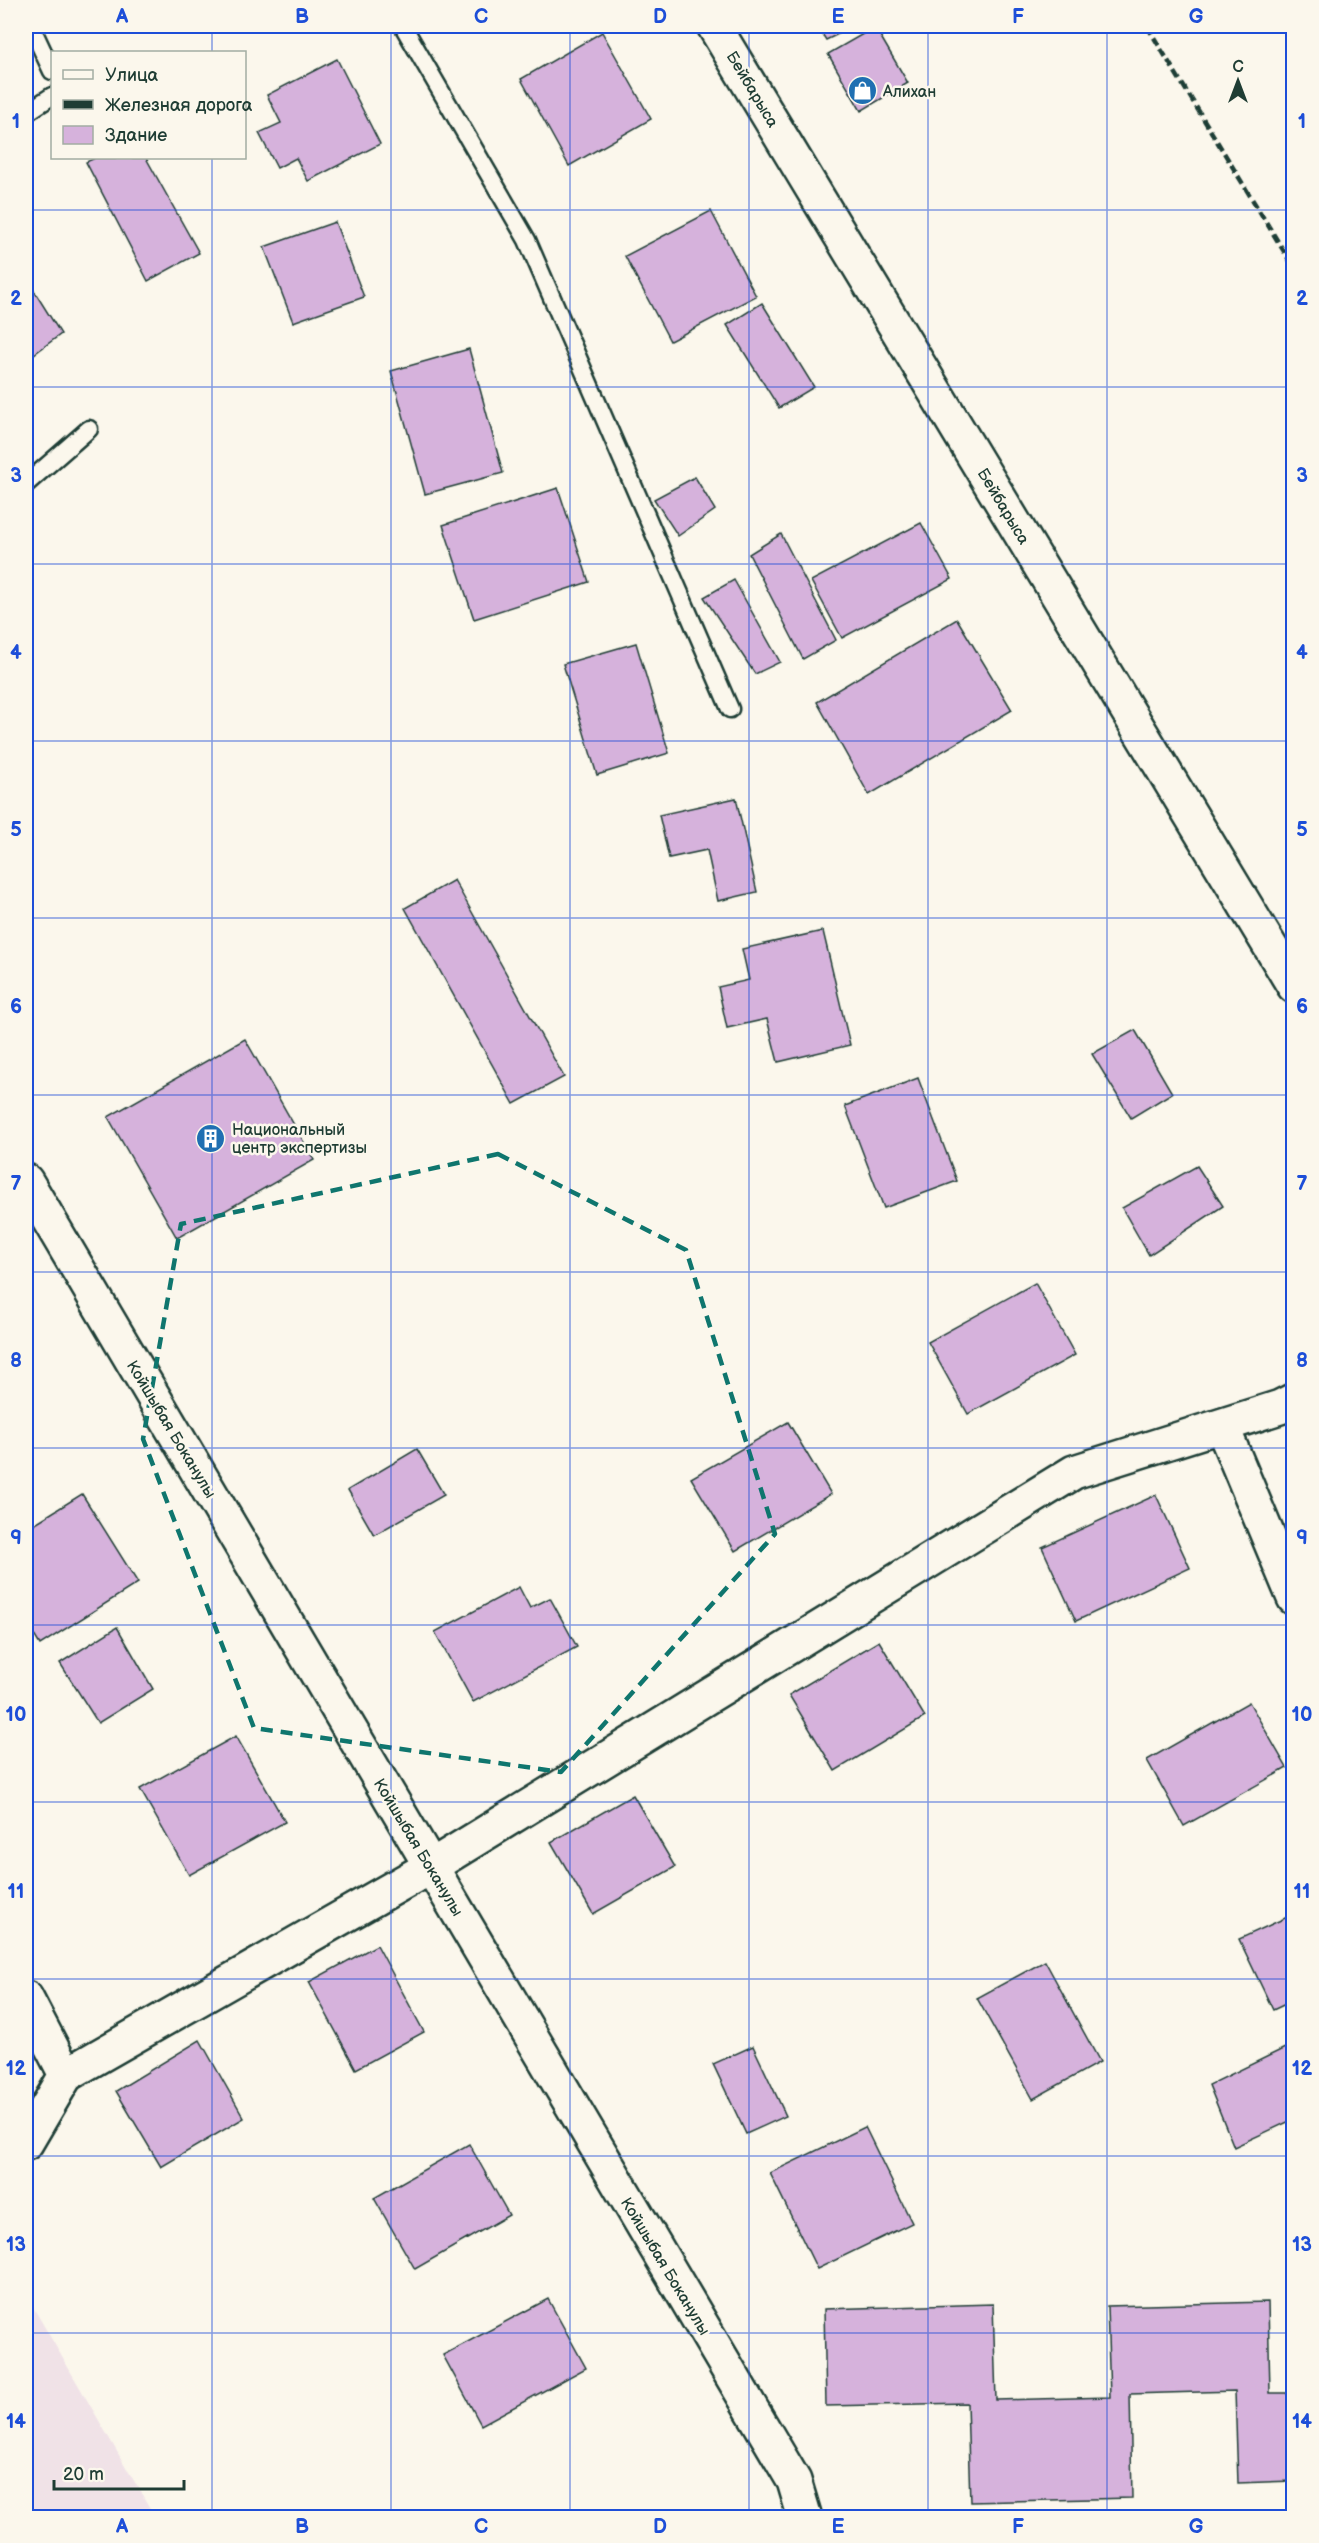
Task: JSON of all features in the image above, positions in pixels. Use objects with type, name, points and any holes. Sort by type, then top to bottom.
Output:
[{"type":"street","name":"Бейбарыса","points":[[714,26],[1293,986]]},
{"type":"street","name":"Койшыбая Боканулы","points":[[26,1180],[794,2481],[805,2517]]},
{"type":"street","points":[[26,2143],[66,2075],[430,1867],[1074,1472],[1280,1407],[1293,1400]]},
{"type":"street","points":[[1222,1426],[1293,1598]]},
{"type":"street","points":[[26,1998],[66,2075]]},
{"type":"lane","points":[[31,26],[51,69]]},
{"type":"lane","points":[[403,26],[527,240],[730,710]]},
{"type":"lane","points":[[26,113],[51,97]]},
{"type":"lane","points":[[26,484],[89,429]]},
{"type":"highlighted area","points":[[498,1154],[686,1250],[775,1534],[561,1772],[254,1728],[143,1439],[181,1224]]},
{"type":"shaded area","points":[[26,2295],[155,2517],[26,2517]]},
{"type":"building","points":[[817,26],[855,26],[826,40]]},
{"type":"building","points":[[875,27],[908,83],[861,111],[828,54]]},
{"type":"building","points":[[602,32],[651,119],[569,166],[521,79]]},
{"type":"building","points":[[337,59],[380,144],[308,181],[296,158],[277,168],[259,133],[281,123],[267,95]]},
{"type":"building","points":[[93,159],[147,159],[199,253],[148,281],[86,162]]},
{"type":"building","points":[[711,211],[756,296],[670,341],[625,256]]},
{"type":"building","points":[[335,222],[364,297],[293,322],[264,247]]},
{"type":"building","points":[[26,278],[61,334],[26,360]]},
{"type":"building","points":[[762,303],[814,387],[779,408],[727,325]]},
{"type":"building","points":[[469,349],[503,473],[425,494],[391,371]]},
{"type":"building","points":[[695,477],[715,510],[678,536],[654,499]]},
{"type":"building","points":[[558,488],[589,582],[474,619],[443,525]]},
{"type":"building","points":[[921,523],[952,579],[842,638],[811,581]]},
{"type":"building","points":[[781,534],[836,640],[803,659],[749,554]]},
{"type":"building","points":[[734,580],[780,662],[755,674],[704,597]]},
{"type":"building","points":[[957,619],[1012,710],[869,795],[817,702]]},
{"type":"building","points":[[636,643],[669,753],[597,775],[563,664]]},
{"type":"building","points":[[736,798],[757,892],[718,901],[707,850],[669,858],[659,815]]},
{"type":"building","points":[[454,880],[564,1077],[514,1104],[405,908]]},
{"type":"building","points":[[823,931],[850,1045],[778,1062],[767,1019],[727,1028],[718,987],[749,980],[742,949]]},
{"type":"building","points":[[1135,1030],[1172,1093],[1131,1118],[1092,1054]]},
{"type":"building","name":"Национальный центр экспертизы","points":[[245,1039],[314,1160],[177,1238],[108,1117]]},
{"type":"building","points":[[918,1078],[957,1181],[884,1208],[845,1106]]},
{"type":"building","points":[[1197,1166],[1223,1206],[1149,1255],[1122,1208]]},
{"type":"building","points":[[1035,1283],[1075,1355],[968,1414],[928,1342]]},
{"type":"building","points":[[788,1422],[831,1494],[735,1551],[691,1478]]},
{"type":"building","points":[[417,1449],[444,1495],[374,1535],[348,1490]]},
{"type":"building","points":[[82,1494],[138,1583],[40,1645],[26,1622],[26,1529]]},
{"type":"building","points":[[1156,1495],[1190,1568],[1076,1621],[1042,1547]]},
{"type":"building","points":[[519,1587],[530,1608],[550,1598],[577,1647],[473,1702],[435,1632]]},
{"type":"building","points":[[117,1627],[153,1689],[98,1723],[60,1663]]},
{"type":"building","points":[[879,1641],[925,1717],[835,1771],[789,1695]]},
{"type":"building","points":[[1249,1702],[1287,1768],[1184,1826],[1147,1760]]},
{"type":"building","points":[[236,1736],[285,1822],[189,1875],[140,1789]]},
{"type":"building","points":[[633,1795],[675,1867],[593,1914],[551,1842]]},
{"type":"building","points":[[1294,1914],[1294,2000],[1273,2010],[1239,1939]]},
{"type":"building","points":[[377,1945],[424,2032],[356,2069],[309,1982]]},
{"type":"building","points":[[1045,1961],[1100,2062],[1033,2099],[977,1998]]},
{"type":"building","points":[[200,2040],[244,2118],[161,2167],[116,2091]]},
{"type":"building","points":[[753,2046],[786,2116],[746,2134],[713,2064]]},
{"type":"building","points":[[1287,2047],[1294,2064],[1294,2119],[1234,2147],[1209,2085]]},
{"type":"building","points":[[865,2127],[912,2223],[817,2269],[770,2173]]},
{"type":"building","points":[[469,2144],[509,2215],[415,2269],[374,2198]]},
{"type":"building","points":[[548,2299],[586,2368],[481,2425],[443,2355]]},
{"type":"building","points":[[1268,2302],[1270,2393],[1294,2393],[1294,2481],[1238,2483],[1235,2391],[1130,2394],[1132,2498],[970,2502],[967,2403],[826,2406],[824,2309],[993,2304],[996,2400],[1110,2397],[1107,2306]]},
{"type":"railway","points":[[1147,26],[1294,268]]},
{"type":"place","name":"Алихан","points":[[862,91]]},
{"type":"place","name":"Национальный центр экспертизы","points":[[211,1138]]}]
